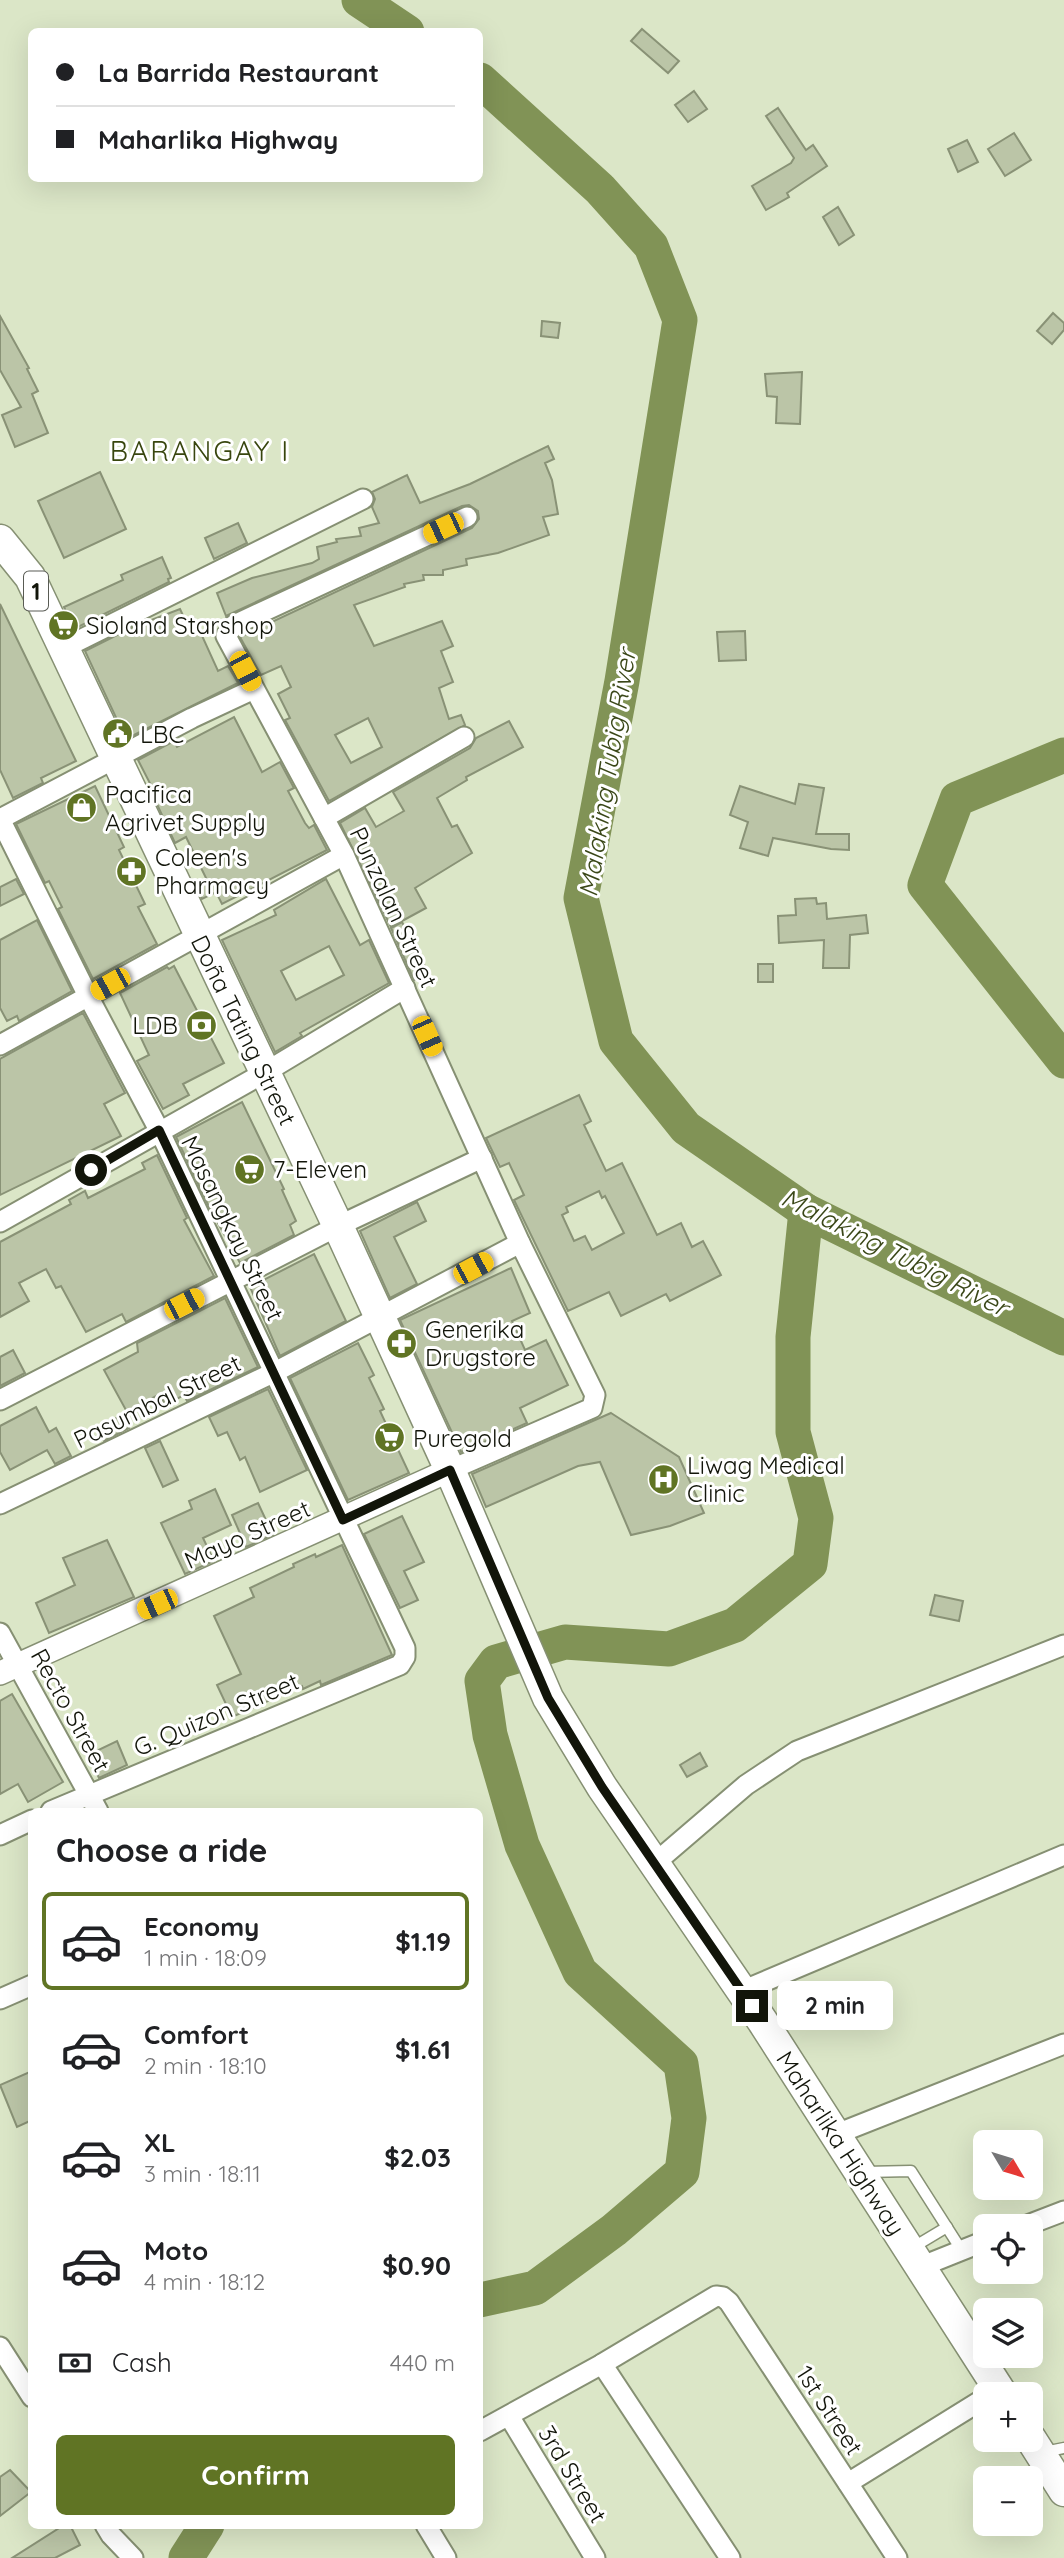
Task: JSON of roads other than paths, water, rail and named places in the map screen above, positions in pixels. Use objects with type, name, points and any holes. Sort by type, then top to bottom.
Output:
[{"type":"main road","name":"Doña Tating Street","points":[[0,540],[30,577],[64,648],[114,759],[338,1226],[450,1470],[524,1644]]},
{"type":"main road","name":"Maharlika Highway","points":[[524,1644],[548,1698],[602,1787],[742,1990],[834,2135],[861,2172],[988,2382]]},
{"type":"main road","points":[[1045,2447],[1064,2491]]},
{"type":"street","points":[[64,648],[363,499]]},
{"type":"street","name":"Punzalan Street","points":[[467,517],[234,625],[226,636],[344,855],[520,1243],[595,1395],[592,1408]]},
{"type":"street","points":[[0,819],[254,689]]},
{"type":"street","points":[[324,818],[464,737]]},
{"type":"street","name":"Masangkay Street","points":[[0,819],[88,996],[159,1130],[275,1372],[405,1648],[405,1657],[400,1664]]},
{"type":"street","points":[[0,1045],[344,855]]},
{"type":"street","points":[[0,1222],[264,1073],[405,988]]},
{"type":"street","points":[[0,1400],[338,1226],[482,1158]]},
{"type":"street","name":"Pasumbal Street","points":[[0,1504],[275,1372],[520,1243]]},
{"type":"street","name":"Mayo Street","points":[[9,1669],[592,1408]]},
{"type":"street","name":"Recto Street","points":[[0,1633],[9,1669],[96,1808]]},
{"type":"street","points":[[655,1863],[746,1785],[797,1751],[1064,1645]]},
{"type":"street","name":"G. Quizon Street","points":[[57,1808],[400,1664]]},
{"type":"street","points":[[0,1835],[28,1822]]},
{"type":"street","points":[[742,1990],[1064,1855]]},
{"type":"street","points":[[0,1998],[28,1987]]},
{"type":"street","points":[[834,2135],[1064,2044]]},
{"type":"street","points":[[1043,2219],[1064,2211]]},
{"type":"street","points":[[915,2258],[973,2246]]},
{"type":"street","name":"1st Street","points":[[603,2364],[716,2296],[723,2297],[729,2302],[897,2558]]},
{"type":"street","points":[[0,2347],[28,2391]]},
{"type":"street","points":[[483,2429],[603,2364],[730,2558]]},
{"type":"street","points":[[848,2483],[973,2407]]},
{"type":"street","name":"3rd Street","points":[[509,2416],[595,2558]]},
{"type":"street","points":[[107,2529],[132,2558]]},
{"type":"street","points":[[428,2529],[446,2558]]},
{"type":"lane","points":[[861,2172],[911,2171],[962,2250]]},
{"type":"lane","points":[[915,2258],[947,2227]]},
{"type":"waterway","name":"Malaking Tubig River","points":[[359,0],[401,28]]},
{"type":"waterway","name":"Malaking Tubig River","points":[[483,83],[600,189],[651,246],[680,320],[622,681],[581,898],[616,1041],[686,1128],[806,1211],[1064,1338]]},
{"type":"waterway","name":"Malaking Tubig River","points":[[1064,755],[957,799],[925,885],[1064,1061]]},
{"type":"waterway","points":[[483,2299],[535,2288],[614,2230],[682,2172],[689,2118],[681,2064],[580,1972],[522,1845],[490,1735],[482,1681],[496,1662],[565,1642],[669,1649],[735,1625],[810,1564],[816,1518],[793,1432],[793,1337],[806,1211]]},
{"type":"waterway","points":[[186,2558],[204,2529]]},
{"type":"place","name":"Sioland Starshop","points":[[63,625]]},
{"type":"place","name":"LBC","points":[[117,734]]},
{"type":"place","name":"Pacifica Agrivet Supply","points":[[82,808]]},
{"type":"place","name":"Coleen's Pharmacy","points":[[132,871]]},
{"type":"place","name":"LDB","points":[[201,1025]]},
{"type":"place","name":"7-Eleven","points":[[250,1169]]},
{"type":"place","name":"Generika Drugstore","points":[[402,1343]]},
{"type":"place","name":"Puregold","points":[[390,1438]]},
{"type":"place","name":"Liwag Medical Clinic","points":[[664,1479]]},
{"type":"district","name":"BARANGAY I","points":[[200,450]]}]
